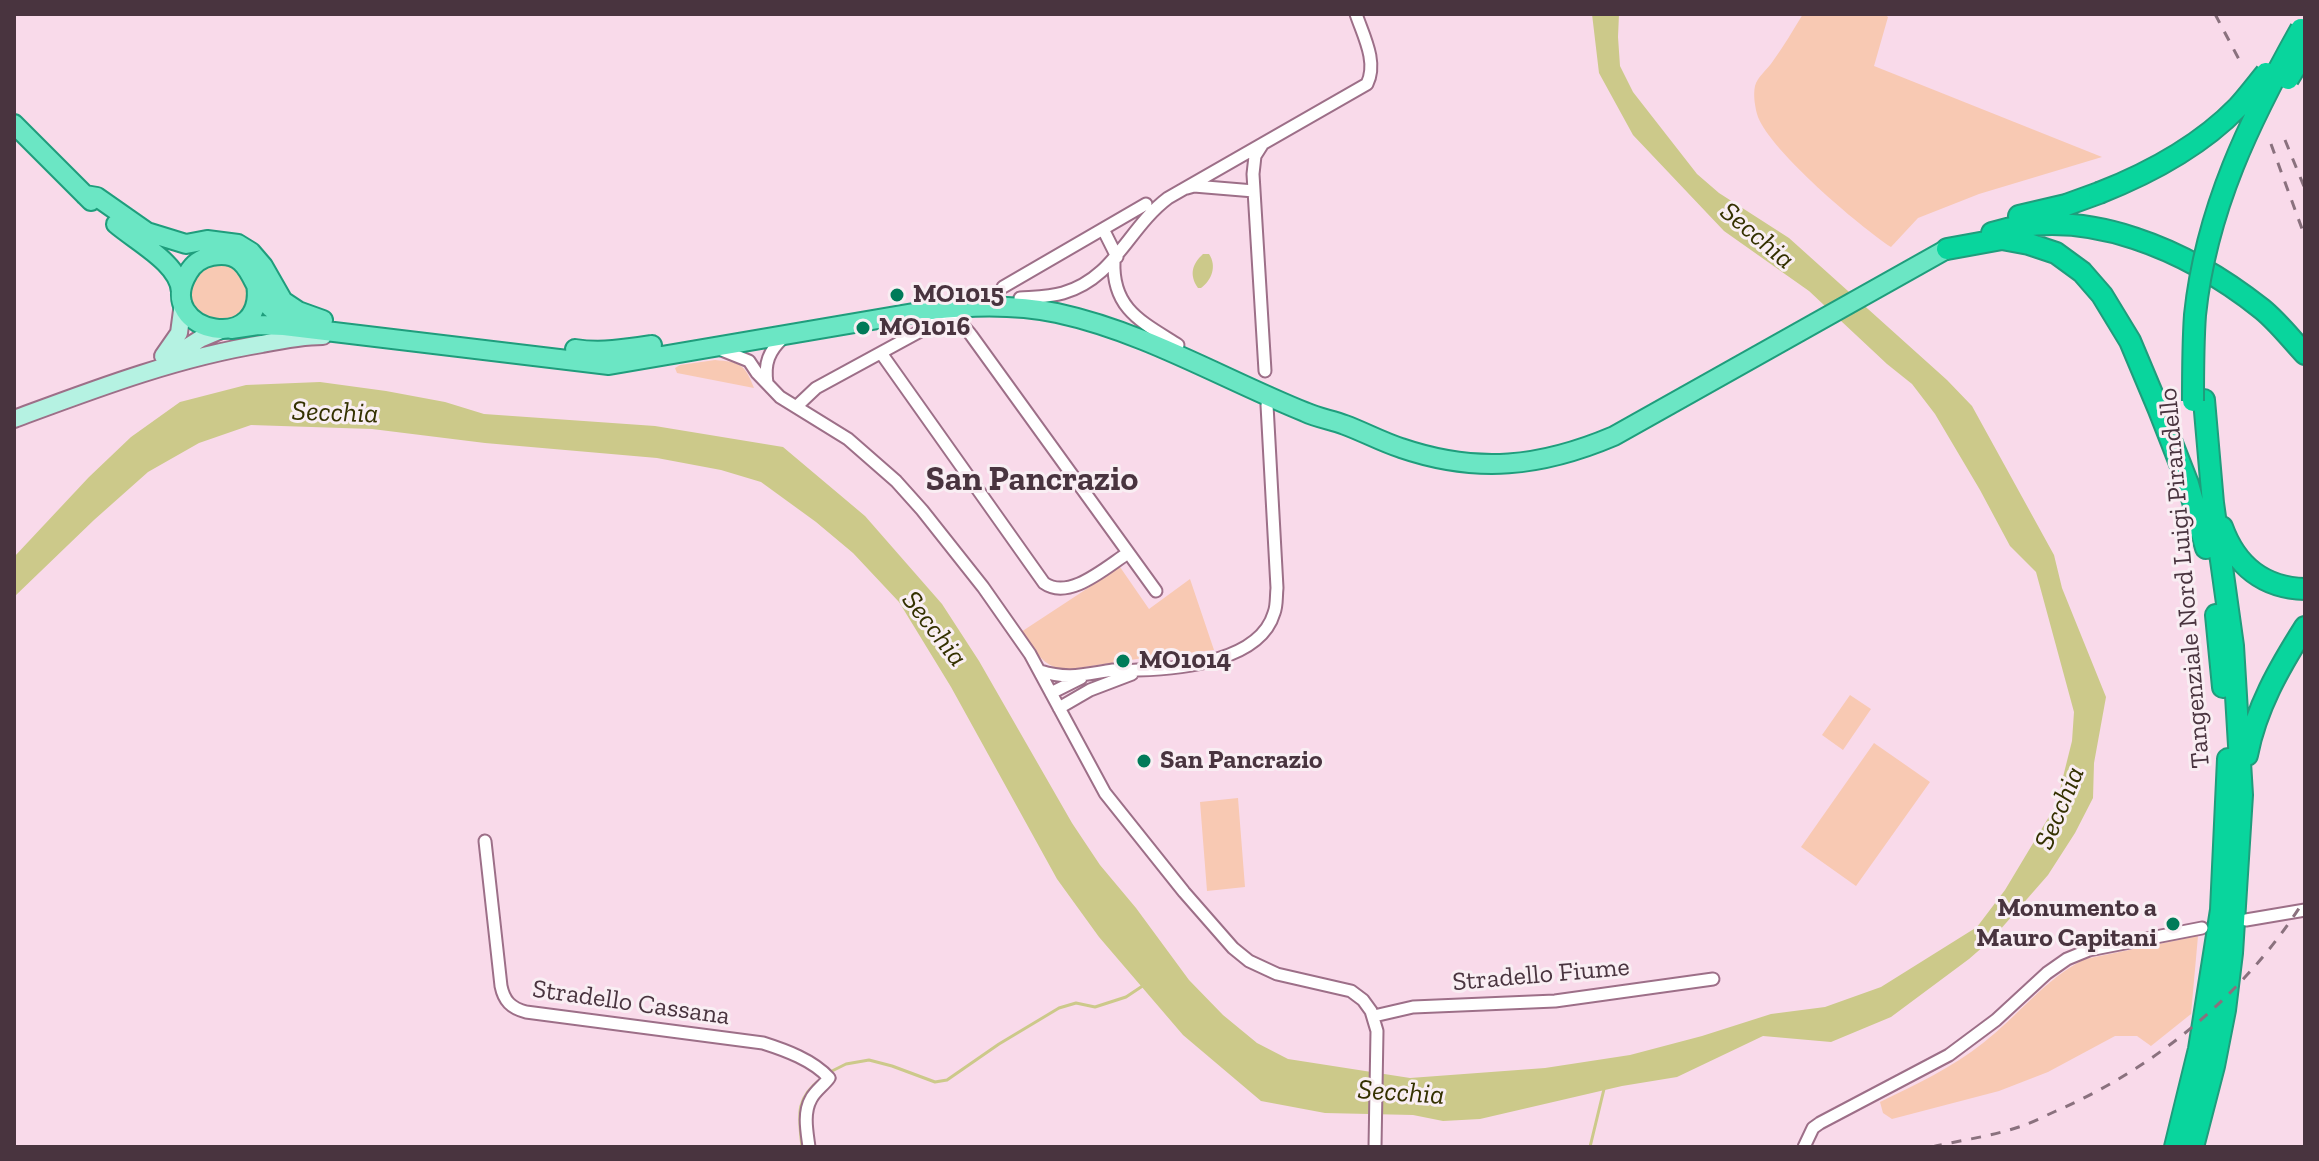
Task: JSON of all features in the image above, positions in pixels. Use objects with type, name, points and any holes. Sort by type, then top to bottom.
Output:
[{"type":"highway","points":[[1938,253],[2007,220],[2066,205],[2136,179],[2210,132],[2238,106],[2303,26]]},
{"type":"highway","name":"Tangenziale Nord Luigi Pirandello","points":[[2175,1147],[2199,1049],[2221,910],[2229,762],[2217,626],[2206,548],[2195,315],[2204,258],[2221,197],[2262,99],[2303,26]]},
{"type":"highway","name":"Tangenziale Nord Luigi Pirandello","points":[[2193,1147],[2225,1010],[2232,953],[2242,795],[2233,646],[2198,400],[2208,314],[2228,216],[2250,156],[2305,51]]},
{"type":"highway","points":[[1938,253],[2022,225],[2055,223],[2117,234],[2214,274],[2265,312],[2305,354]]},
{"type":"highway","points":[[1938,253],[2002,239],[2056,253],[2082,272],[2102,295],[2130,341],[2188,484],[2206,548]]},
{"type":"highway","points":[[2213,503],[2240,561],[2256,576],[2276,586],[2305,589]]},
{"type":"highway","points":[[2242,795],[2247,753],[2262,704],[2305,627]]},
{"type":"main road","points":[[14,124],[116,224],[172,267],[181,284],[182,300],[193,320],[201,326],[225,330],[258,325],[284,326],[352,336]]},
{"type":"main road","points":[[85,195],[97,197],[147,232],[186,244],[207,240],[238,244],[251,252],[263,266],[283,301],[298,311],[323,320]]},
{"type":"main road","points":[[148,249],[174,254],[225,255],[237,259],[255,278],[259,295],[274,312],[284,317],[595,352],[716,335],[929,298],[1020,298],[1098,316],[1178,345],[1311,405],[1346,425]]},
{"type":"main road","points":[[14,419],[152,370],[229,349],[308,336],[352,336],[609,365],[789,333],[969,306],[1024,307],[1059,313],[1127,334],[1306,413],[1421,454],[1457,463],[1494,465],[1542,461],[1614,436],[1938,253]]},
{"type":"main road","points":[[152,370],[179,333],[182,286],[186,276],[192,266],[212,256]]},
{"type":"main road","points":[[152,370],[200,339],[242,323],[256,303],[255,278]]},
{"type":"street","points":[[1020,298],[1055,295],[1100,275],[1160,204],[1367,84],[1372,75],[1372,65],[1356,14]]},
{"type":"street","points":[[1265,371],[1254,191],[1255,156],[1268,139]]},
{"type":"street","points":[[1182,189],[1194,186],[1254,191]]},
{"type":"street","points":[[1003,287],[1146,204]]},
{"type":"street","points":[[1103,229],[1115,259],[1115,285],[1131,313],[1178,345]]},
{"type":"street","points":[[797,406],[816,388],[945,318],[956,319],[1156,591]]},
{"type":"street","points":[[767,383],[765,366],[768,355],[789,333]]},
{"type":"street","points":[[715,346],[749,361],[780,397],[848,439],[896,481],[922,510],[983,587],[1040,671],[1105,793],[1233,948],[1249,961],[1277,974],[1351,991],[1363,1000],[1374,1016],[1378,1042],[1375,1144]]},
{"type":"street","points":[[881,353],[1044,583],[1057,589],[1074,586],[1128,553]]},
{"type":"street","points":[[1040,671],[1063,677],[1085,676],[1114,670],[1203,662],[1235,654],[1259,638],[1275,610],[1277,588],[1267,405]]},
{"type":"street","points":[[1059,708],[1090,690],[1140,670]]},
{"type":"street","points":[[1051,693],[1085,676]]},
{"type":"street","name":"Stradello Cassana","points":[[485,841],[501,986],[508,1003],[526,1012],[763,1043],[779,1048],[821,1069],[829,1078],[808,1105],[806,1122],[809,1147]]},
{"type":"street","points":[[2246,920],[2305,910]]},
{"type":"street","points":[[1804,1147],[1813,1128],[1820,1123],[1924,1070],[1973,1040],[2047,973],[2067,959],[2089,950],[2202,928]]},
{"type":"street","name":"Stradello Fiume","points":[[1374,1016],[1413,1007],[1555,1001],[1713,979]]},
{"type":"shaded area","points":[[1803,14],[1884,14],[1888,17],[1874,66],[2102,157],[1979,194],[1918,218],[1891,247],[1838,206],[1797,168],[1758,117],[1754,97],[1756,83]]},
{"type":"shaded area","points":[[219,262],[240,271],[249,292],[240,313],[219,322],[198,313],[189,292],[198,271]]},
{"type":"shaded area","points":[[715,360],[740,366],[748,374],[754,388],[677,373],[675,368]]},
{"type":"shaded area","points":[[1120,567],[1149,609],[1190,579],[1214,650],[1065,670],[1051,665],[1034,651],[1021,632]]},
{"type":"shaded area","points":[[1850,695],[1871,709],[1843,750],[1822,735]]},
{"type":"shaded area","points":[[1874,743],[1930,782],[1856,886],[1801,847]]},
{"type":"shaded area","points":[[1238,798],[1245,887],[1207,891],[1200,802]]},
{"type":"shaded area","points":[[2198,936],[2191,1014],[2151,1046],[2137,1036],[2115,1036],[2048,1072],[1999,1091],[1892,1119],[1883,1113],[1880,1102],[1971,1052],[2058,976],[2085,959]]},
{"type":"water","name":"Secchia","points":[[1592,14],[1619,14],[1620,66],[1633,92],[1697,174],[1719,193],[1789,238],[1972,406],[2054,555],[2062,588],[2106,697],[2094,763],[2093,798],[2048,875],[1992,939],[1969,959],[1891,1017],[1831,1042],[1763,1036],[1677,1077],[1622,1086],[1480,1119],[1443,1121],[1413,1115],[1325,1113],[1261,1101],[1183,1035],[1099,937],[1057,879],[951,687],[899,602],[853,553],[816,522],[761,482],[721,470],[657,458],[485,443],[372,429],[251,425],[199,443],[148,472],[14,597],[14,557],[131,437],[180,402],[246,385],[320,382],[445,402],[484,414],[655,426],[783,447],[865,516],[942,604],[979,661],[1072,823],[1100,865],[1189,980],[1223,1015],[1257,1043],[1288,1059],[1410,1078],[1545,1068],[1630,1055],[1771,1014],[1825,1007],[1881,987],[1977,927],[2005,890],[2056,805],[2072,741],[2074,712],[2036,572],[2010,546],[1935,414],[1912,384],[1809,291],[1724,231],[1633,135],[1599,73]]},
{"type":"water","points":[[1203,254],[1209,254],[1213,268],[1208,281],[1198,288],[1193,279],[1193,270]]},
{"type":"waterway","points":[[830,1072],[846,1064],[869,1060],[935,1082],[947,1080],[1059,1008],[1076,1003],[1095,1007],[1126,997],[1144,985]]},
{"type":"waterway","points":[[802,1147],[802,1101],[821,1079]]},
{"type":"waterway","points":[[1590,1147],[1604,1089]]},
{"type":"railway","points":[[2215,14],[2242,65]]},
{"type":"railway","points":[[2285,140],[2305,189]]},
{"type":"railway","points":[[2271,144],[2305,237]]},
{"type":"railway","points":[[1932,1147],[2022,1126],[2129,1073],[2196,1024],[2227,996],[2282,933],[2305,899]]},
{"type":"place","name":"MO1015","points":[[897,295]]},
{"type":"place","name":"MO1016","points":[[863,328]]},
{"type":"place","name":"MO1014","points":[[1123,661]]},
{"type":"place","name":"San Pancrazio","points":[[1144,761]]},
{"type":"place","name":"Monumento a Mauro Capitani","points":[[2173,924]]},
{"type":"district","name":"San Pancrazio","points":[[1032,480]]}]
